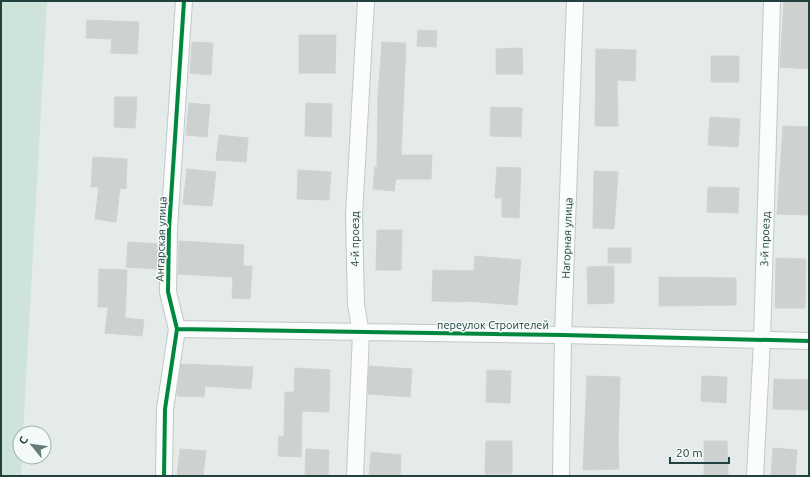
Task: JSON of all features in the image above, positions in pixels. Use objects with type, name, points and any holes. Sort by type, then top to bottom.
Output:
[{"type":"street","name":"Ангарская улица","points":[[164,476],[165,409],[176,329],[168,292],[169,229],[184,1]]},
{"type":"street","name":"4-й проезд","points":[[355,476],[361,333],[356,304],[354,215],[366,1]]},
{"type":"street","name":"Нагорная улица","points":[[561,476],[563,334],[575,1]]},
{"type":"street","name":"3-й проезд","points":[[755,476],[762,341],[772,1]]},
{"type":"street","name":"переулок Строителей","points":[[176,329],[361,333],[563,334],[762,341],[809,341]]},
{"type":"green space","points":[[1,1],[47,1],[23,425],[12,425],[12,465],[22,465],[21,476],[1,476]]},
{"type":"building","points":[[784,1],[809,1],[809,69],[780,67]]},
{"type":"building","points":[[87,20],[139,22],[137,54],[111,53],[112,39],[86,38]]},
{"type":"building","points":[[418,30],[437,31],[436,47],[417,46]]},
{"type":"building","points":[[299,35],[336,35],[335,73],[299,73]]},
{"type":"building","points":[[192,42],[213,43],[211,75],[190,73]]},
{"type":"building","points":[[382,42],[406,43],[401,155],[432,155],[431,179],[396,179],[394,191],[373,189],[375,167],[377,167],[378,96]]},
{"type":"building","points":[[522,48],[523,74],[496,74],[496,49]]},
{"type":"building","points":[[596,49],[636,50],[635,81],[617,80],[618,126],[595,126]]},
{"type":"building","points":[[711,56],[739,56],[739,82],[711,82]]},
{"type":"building","points":[[115,97],[137,97],[135,128],[114,127]]},
{"type":"building","points":[[189,103],[210,105],[207,137],[186,135]]},
{"type":"building","points":[[306,103],[332,104],[331,137],[305,136]]},
{"type":"building","points":[[491,107],[522,108],[521,137],[490,136]]},
{"type":"building","points":[[710,117],[740,119],[738,147],[708,145]]},
{"type":"building","points":[[783,126],[809,127],[808,215],[777,214]]},
{"type":"building","points":[[219,135],[248,138],[246,162],[216,160]]},
{"type":"building","points":[[93,157],[127,159],[126,189],[120,188],[116,222],[95,219],[99,187],[91,187]]},
{"type":"building","points":[[497,167],[521,168],[519,218],[502,217],[502,198],[495,198]]},
{"type":"building","points":[[187,169],[216,172],[212,206],[183,204]]},
{"type":"building","points":[[298,170],[331,172],[329,200],[297,199]]},
{"type":"building","points":[[594,171],[618,172],[614,229],[593,228]]},
{"type":"building","points":[[708,187],[739,188],[738,213],[707,212]]},
{"type":"building","points":[[377,230],[402,230],[401,270],[376,270]]},
{"type":"building","points":[[179,241],[244,245],[243,266],[252,266],[250,299],[232,298],[233,277],[178,274]]},
{"type":"building","points":[[128,242],[159,244],[159,269],[126,267]]},
{"type":"building","points":[[608,248],[631,248],[631,263],[608,263]]},
{"type":"building","points":[[475,256],[521,260],[517,305],[464,301],[432,301],[433,270],[474,271]]},
{"type":"building","points":[[776,258],[806,259],[805,308],[775,308]]},
{"type":"building","points":[[614,266],[614,303],[588,304],[587,267]]},
{"type":"building","points":[[99,269],[127,270],[125,318],[144,320],[142,336],[105,333],[108,307],[98,307]]},
{"type":"building","points":[[659,277],[736,278],[736,305],[659,306]]},
{"type":"building","points":[[181,364],[253,367],[251,389],[205,386],[204,397],[177,396]]},
{"type":"building","points":[[369,366],[412,369],[410,397],[368,394]]},
{"type":"building","points":[[295,368],[330,370],[329,412],[302,411],[301,457],[278,456],[279,436],[284,436],[285,392],[294,392]]},
{"type":"building","points":[[487,370],[511,371],[510,403],[486,402]]},
{"type":"building","points":[[587,376],[620,377],[618,443],[619,469],[583,470]]},
{"type":"building","points":[[702,376],[727,377],[726,403],[701,401]]},
{"type":"building","points":[[774,379],[809,380],[809,410],[773,409]]},
{"type":"building","points":[[486,441],[512,441],[512,474],[485,474]]},
{"type":"building","points":[[704,441],[727,441],[728,475],[704,476]]},
{"type":"building","points":[[773,448],[797,450],[795,476],[771,476]]},
{"type":"building","points":[[180,449],[206,451],[203,476],[177,476]]},
{"type":"building","points":[[306,449],[329,450],[328,476],[305,476]]},
{"type":"building","points":[[371,452],[401,455],[400,476],[369,476]]},
{"type":"cycle path","points":[[164,476],[165,409],[177,329],[168,292],[169,229],[184,1]]},
{"type":"cycle path","points":[[177,329],[563,335],[809,341]]}]
